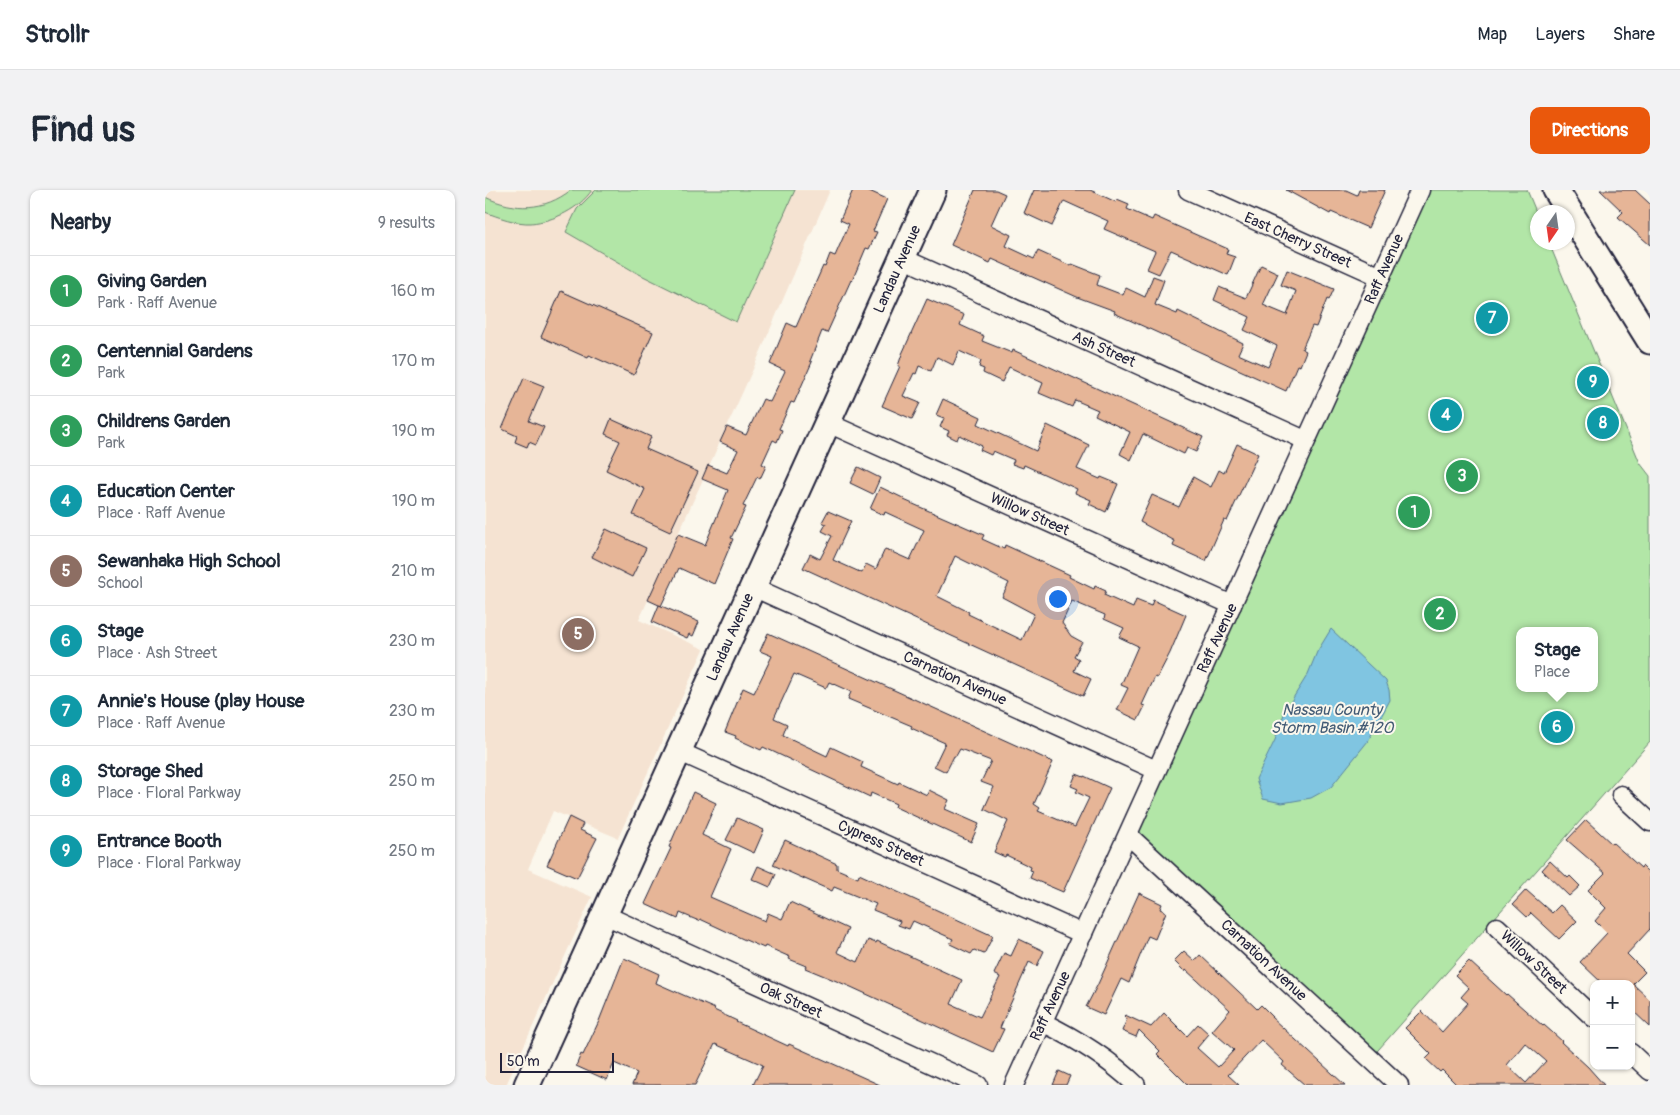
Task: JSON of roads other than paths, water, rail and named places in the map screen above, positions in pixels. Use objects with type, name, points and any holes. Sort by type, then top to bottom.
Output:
[{"type":"street","name":"Landau Avenue","points":[[532,1083],[678,751],[933,190]]},
{"type":"street","name":"East Cherry Street","points":[[1187,190],[1381,277]]},
{"type":"street","name":"Raff Avenue","points":[[1014,1085],[1420,190]]},
{"type":"street","points":[[1556,190],[1650,341]]},
{"type":"street","name":"Ash Street","points":[[902,258],[1305,440]]},
{"type":"street","name":"Willow Street","points":[[827,423],[1232,605]]},
{"type":"street","name":"Carnation Avenue","points":[[753,586],[1157,770]]},
{"type":"street","name":"Cypress Street","points":[[678,751],[1083,934]]},
{"type":"street","points":[[1621,795],[1650,822]]},
{"type":"street","name":"Carnation Avenue","points":[[1129,835],[1399,1085]]},
{"type":"street","name":"Oak Street","points":[[605,915],[978,1085]]},
{"type":"street","name":"Willow Street","points":[[1497,927],[1590,1014]]},
{"type":"street","points":[[1042,1022],[1100,1055],[1136,1085]]},
{"type":"street","points":[[1635,1057],[1650,1070]]},
{"type":"water","name":"Nassau County Storm Basin #120","points":[[1331,629],[1386,681],[1390,700],[1368,741],[1331,787],[1311,798],[1282,803],[1263,799],[1256,779],[1275,740],[1285,711],[1308,674],[1317,652]]},
{"type":"place","name":"Annie's House (play House","points":[[1492,318]]},
{"type":"place","name":"Entrance Booth","points":[[1593,382]]},
{"type":"place","name":"Education Center","points":[[1446,415]]},
{"type":"place","name":"Storage Shed","points":[[1603,423]]},
{"type":"place","name":"Childrens Garden","points":[[1462,476]]},
{"type":"place","name":"Giving Garden","points":[[1414,512]]},
{"type":"place","name":"Centennial Gardens","points":[[1440,614]]},
{"type":"place","name":"Sewanhaka High School","points":[[578,634]]},
{"type":"place","name":"Stage","points":[[1557,727]]}]
